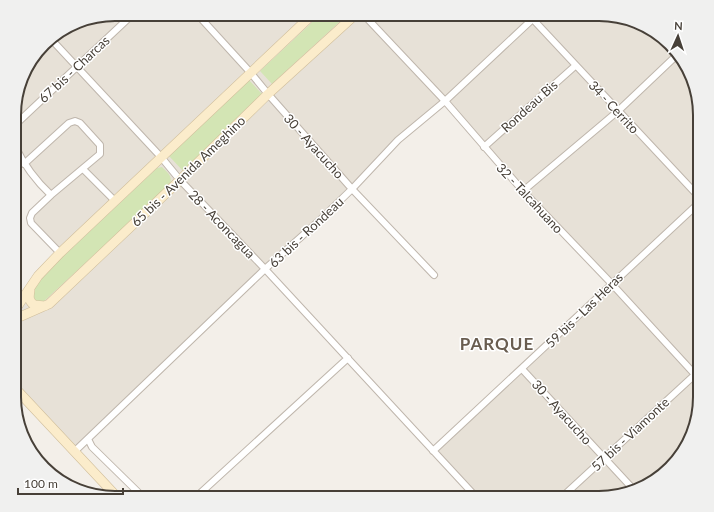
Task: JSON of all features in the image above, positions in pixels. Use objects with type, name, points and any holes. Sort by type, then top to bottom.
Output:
[{"type":"main road","points":[[21,302],[38,276],[60,253],[305,21]]},
{"type":"main road","name":"65 bis - Avenida Ameghino","points":[[21,316],[49,304],[268,94],[348,21]]},
{"type":"main road","points":[[30,290],[30,302],[34,305],[46,306]]},
{"type":"main road","points":[[21,394],[112,491]]},
{"type":"street","name":"67 bis - Charcas","points":[[21,119],[126,21]]},
{"type":"street","name":"30 - Ayacucho","points":[[203,21],[352,189],[434,275]]},
{"type":"street","name":"32 - Talcahuano","points":[[370,21],[444,101],[523,191],[693,372]]},
{"type":"street","name":"63 bis - Rondeau","points":[[75,451],[265,269],[320,220],[352,189],[398,140],[444,101],[527,21]]},
{"type":"street","name":"34 - Cerrito","points":[[535,21],[693,192]]},
{"type":"street","name":"28 - Aconcagua","points":[[54,43],[470,491]]},
{"type":"street","points":[[523,191],[618,111],[674,58]]},
{"type":"street","name":"Rondeau Bis","points":[[484,147],[575,66]]},
{"type":"street","points":[[24,164],[69,123],[75,121],[80,123],[100,145],[100,154],[51,195],[32,213],[30,218],[31,223],[60,253]]},
{"type":"street","points":[[21,158],[40,184],[51,195]]},
{"type":"street","points":[[83,169],[114,202]]},
{"type":"street","name":"59 bis - Las Heras","points":[[433,451],[522,369],[693,207]]},
{"type":"street","points":[[203,491],[348,358]]},
{"type":"street","name":"30 - Ayacucho","points":[[522,369],[630,486]]},
{"type":"street","name":"57 bis - Viamonte","points":[[569,491],[693,376]]},
{"type":"street","points":[[88,439],[92,447],[137,491]]},
{"type":"shaded area","points":[[115,21],[605,21],[629,26],[641,31],[658,42],[658,56],[672,56],[674,58],[686,79],[693,109],[693,403],[686,433],[670,459],[651,475],[641,481],[623,488],[599,491],[470,491],[433,451],[611,283],[445,101],[398,140],[352,189],[75,451],[21,394],[21,302],[60,253],[30,218],[51,195],[39,184],[21,156],[21,115],[24,91],[31,73],[44,53],[63,37],[85,26]]},
{"type":"shaded area","points":[[38,450],[56,470],[44,459]]},
{"type":"green space","points":[[314,21],[340,21],[272,84],[260,71]]},
{"type":"green space","points":[[248,79],[262,94],[183,171],[169,156]]},
{"type":"green space","points":[[162,167],[171,179],[170,185],[43,302],[34,302],[32,291],[38,280],[157,168]]},
{"type":"district","name":"PARQUE","points":[[497,343]]}]
